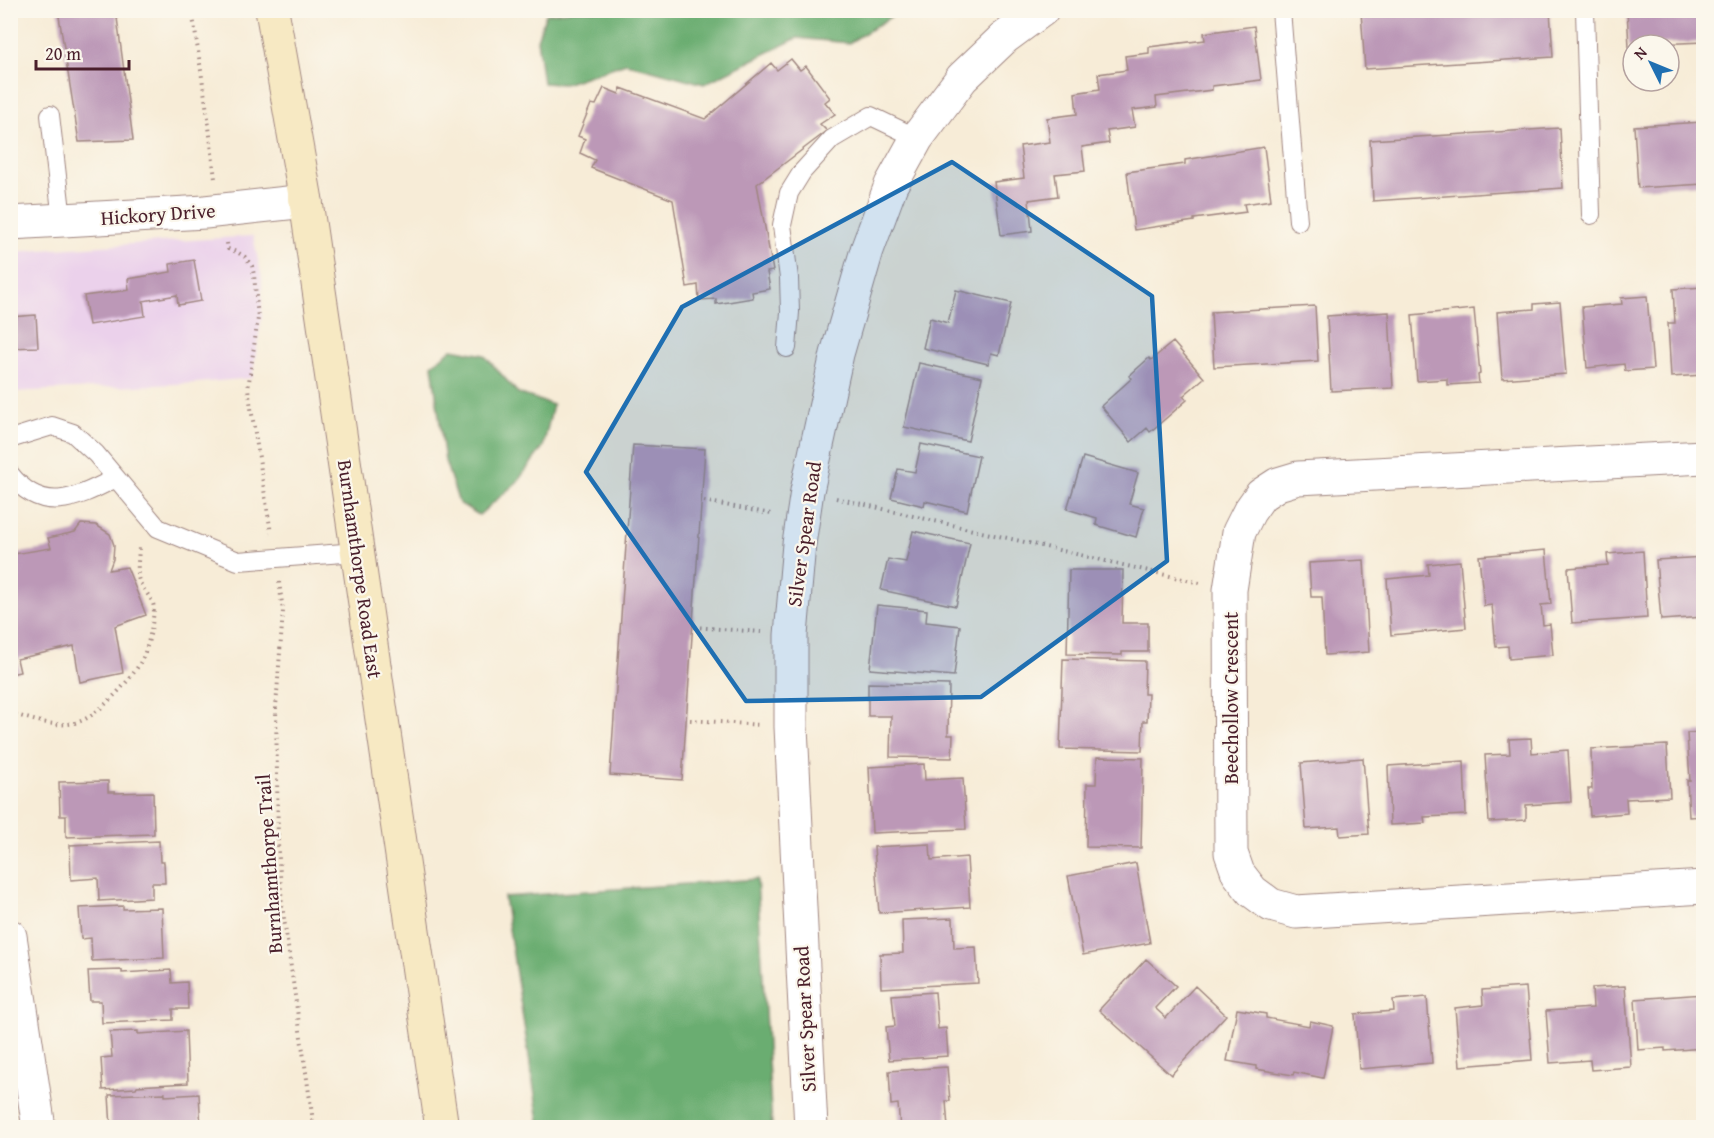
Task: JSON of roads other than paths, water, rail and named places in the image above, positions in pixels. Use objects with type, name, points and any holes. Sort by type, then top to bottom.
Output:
[{"type":"main road","name":"Burnhamthorpe Road East","points":[[272,10],[306,201],[442,1128]]},
{"type":"street","name":"Silver Spear Road","points":[[811,1128],[790,727],[791,634],[805,505],[837,354],[867,250],[891,185],[917,138],[962,78],[1004,38],[1042,10]]},
{"type":"street","name":"Hickory Drive","points":[[10,223],[205,212],[306,201]]},
{"type":"street","name":"Beechollow Crescent","points":[[1704,456],[1298,478],[1278,484],[1261,495],[1249,512],[1239,532],[1230,590],[1231,853],[1238,873],[1252,891],[1271,905],[1296,912],[1704,887]]},
{"type":"street","points":[[12,954],[39,1128]]},
{"type":"lane","points":[[1281,10],[1298,221]]},
{"type":"lane","points":[[1585,10],[1591,216]]},
{"type":"lane","points":[[50,115],[62,220]]},
{"type":"lane","points":[[787,348],[790,312],[789,278],[782,225],[789,193],[802,172],[832,139],[871,116],[917,138]]},
{"type":"lane","points":[[10,439],[52,426],[73,433],[96,454],[158,528],[237,561],[357,552]]},
{"type":"lane","points":[[10,474],[35,496],[58,500],[86,494],[116,478]]}]
